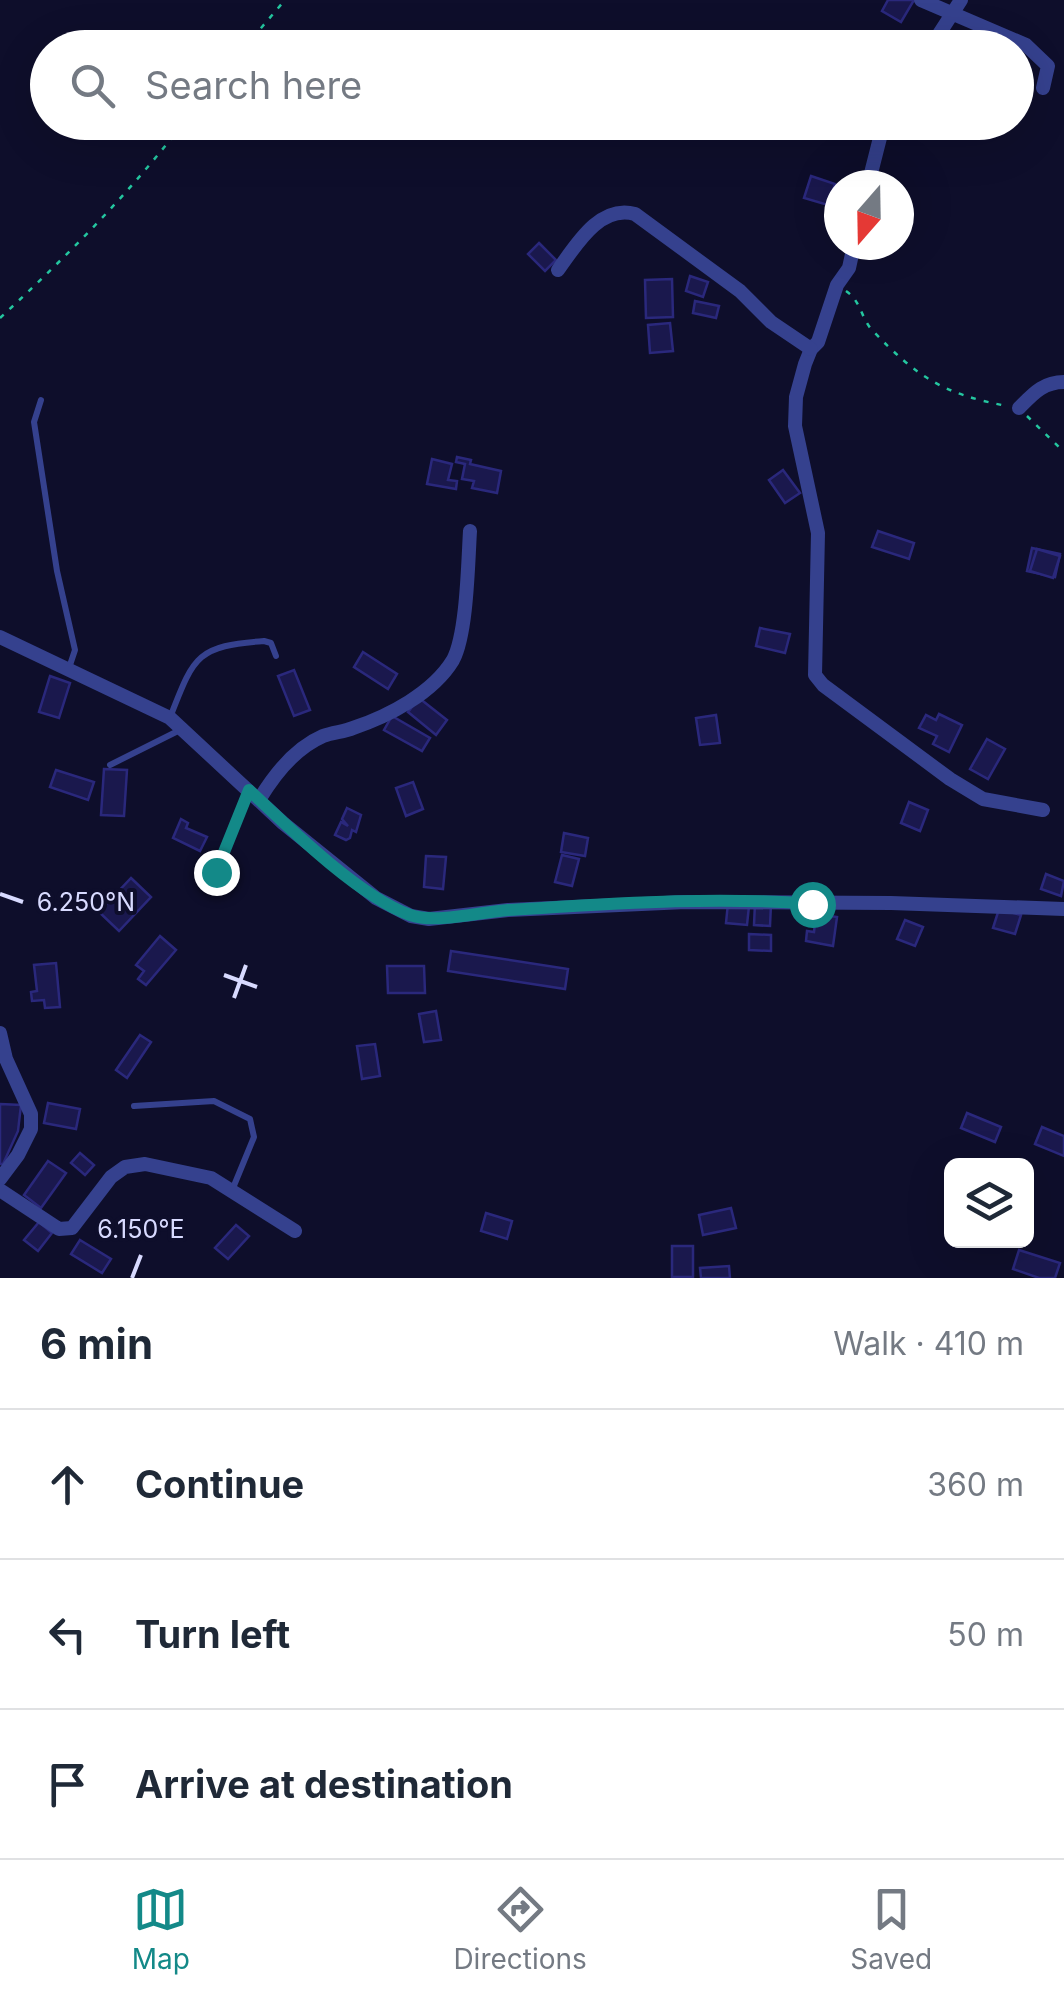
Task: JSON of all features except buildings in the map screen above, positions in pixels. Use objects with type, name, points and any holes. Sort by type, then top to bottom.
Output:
[{"type":"street","points":[[921,0],[957,6],[998,30]]},
{"type":"street","points":[[942,30],[957,6]]},
{"type":"street","points":[[1034,52],[1048,72],[1042,88]]},
{"type":"street","points":[[872,170],[879,140]]},
{"type":"street","points":[[558,270],[582,238],[607,216],[623,211],[636,214],[740,291],[771,322],[811,348]]},
{"type":"street","points":[[851,260],[836,285],[796,397],[795,426],[818,533],[815,675],[823,685],[950,779],[984,799],[1044,810]]},
{"type":"street","points":[[1019,408],[1039,388],[1064,382]]},
{"type":"street","points":[[254,795],[299,752],[323,736],[386,714],[436,681],[454,658],[461,628],[470,531]]},
{"type":"street","points":[[0,636],[176,724],[283,823],[376,898],[412,916],[429,919],[508,910],[686,902],[891,903],[1064,910]]},
{"type":"street","points":[[0,1033],[6,1058],[32,1114],[18,1155],[0,1179]]},
{"type":"street","points":[[0,1190],[59,1229],[72,1228],[112,1177],[126,1167],[145,1164],[211,1178],[294,1231]]},
{"type":"lane","points":[[41,400],[34,422],[57,571],[75,650],[70,668]]},
{"type":"lane","points":[[110,765],[176,724],[196,659],[216,648],[264,642],[271,643],[276,656]]},
{"type":"lane","points":[[216,872],[254,795]]},
{"type":"lane","points":[[134,1106],[214,1101],[250,1119],[254,1137],[232,1190]]},
{"type":"path","points":[[259,30],[285,0]]},
{"type":"path","points":[[0,318],[146,172],[170,140]]},
{"type":"path","points":[[836,285],[856,298],[868,326],[935,386],[976,400],[1019,408],[1064,452]]},
{"type":"route","points":[[216,872],[249,790],[283,823],[376,898],[412,916],[429,919],[508,910],[686,902],[812,904]]}]
